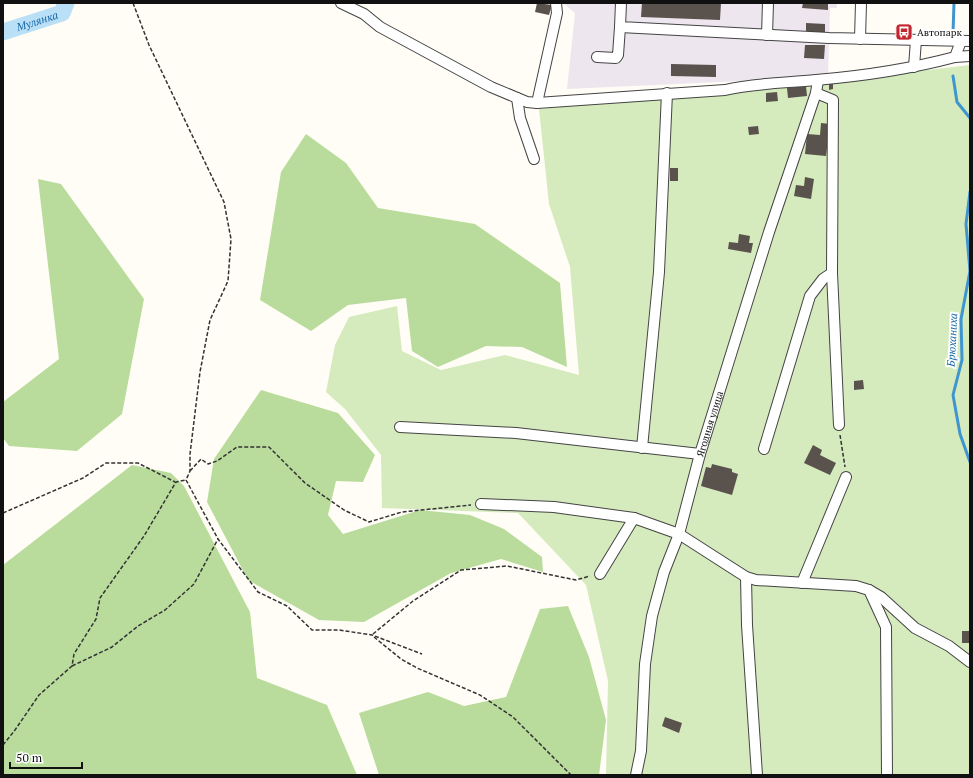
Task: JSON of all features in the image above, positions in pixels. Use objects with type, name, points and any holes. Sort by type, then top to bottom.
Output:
[{"type":"street","points":[[341,3],[364,14],[380,28],[491,87],[527,102],[537,103],[725,90],[744,86],[818,80],[914,67],[955,57],[970,56]]},
{"type":"street","points":[[537,103],[557,14],[556,3]]},
{"type":"street","points":[[597,57],[616,58],[618,55],[622,3]]},
{"type":"street","points":[[767,35],[768,3]]},
{"type":"street","points":[[860,39],[861,3]]},
{"type":"street","points":[[620,27],[829,38],[965,41]]},
{"type":"street","points":[[914,67],[916,40]]},
{"type":"street","points":[[955,57],[965,41]]},
{"type":"street","name":"Ягодная улица","points":[[636,775],[641,751],[645,664],[652,616],[664,572],[679,534],[700,454],[769,232],[816,92],[818,80]]},
{"type":"street","points":[[816,92],[833,100],[832,273],[834,288],[839,425]]},
{"type":"street","points":[[642,448],[659,272],[667,93]]},
{"type":"street","points":[[517,98],[520,118],[534,159]]},
{"type":"street","points":[[764,449],[810,296],[823,280],[832,273]]},
{"type":"street","points":[[400,427],[516,433],[700,454]]},
{"type":"street","points":[[802,583],[846,476]]},
{"type":"street","points":[[481,504],[554,506],[634,518],[679,534],[746,577],[768,582],[856,586],[869,590],[881,597],[915,628],[949,646],[970,662]]},
{"type":"street","points":[[600,574],[634,518]]},
{"type":"street","points":[[746,577],[747,624],[758,775]]},
{"type":"street","points":[[869,590],[886,627],[887,775]]},
{"type":"path","points":[[133,3],[149,45],[224,202],[231,239],[228,281],[210,320],[204,350],[190,454],[190,471]]},
{"type":"path","points":[[839,425],[846,476]]},
{"type":"path","points":[[186,480],[190,471],[201,459],[208,464],[217,461],[237,447],[269,447],[306,483],[344,510],[369,522],[402,512],[481,504]]},
{"type":"path","points":[[3,513],[83,478],[106,463],[138,463],[176,482],[186,480]]},
{"type":"path","points":[[186,480],[218,539],[258,592],[287,606],[312,630],[339,630],[372,635],[422,654]]},
{"type":"path","points":[[72,666],[74,654],[96,619],[100,598],[144,536],[176,482]]},
{"type":"path","points":[[3,745],[16,730],[39,695],[72,666],[112,647],[138,626],[165,610],[194,584],[218,539]]},
{"type":"path","points":[[372,635],[413,601],[461,570],[507,566],[576,580],[600,574]]},
{"type":"path","points":[[372,635],[402,659],[417,668],[480,695],[513,717],[571,775]]},
{"type":"shaded area","points":[[563,3],[837,3],[837,8],[830,8],[828,77],[567,89],[575,13]]},
{"type":"green space","points":[[970,65],[970,775],[606,775],[608,681],[586,585],[518,513],[382,508],[381,455],[345,409],[326,392],[335,345],[349,317],[397,306],[402,351],[441,370],[505,355],[579,375],[570,267],[549,204],[539,109],[810,84]]},
{"type":"green space","points":[[306,134],[346,163],[378,208],[475,224],[560,283],[567,367],[522,347],[486,346],[438,367],[412,351],[406,298],[348,305],[311,331],[260,300],[281,172]]},
{"type":"green space","points":[[38,179],[61,184],[144,299],[122,414],[77,451],[9,446],[3,438],[3,402],[59,359]]},
{"type":"green space","points":[[261,390],[338,413],[375,455],[363,482],[336,481],[328,515],[343,534],[420,510],[470,515],[504,529],[542,557],[543,572],[501,559],[451,573],[364,622],[319,620],[248,580],[207,502],[214,459]]},
{"type":"green space","points":[[132,465],[171,473],[184,486],[250,612],[257,678],[327,705],[357,775],[3,775],[3,565]]},
{"type":"green space","points":[[568,606],[589,657],[606,720],[599,775],[379,775],[359,713],[428,692],[464,706],[506,697],[540,609]]},
{"type":"building","points":[[537,3],[552,5],[549,15],[535,12]]},
{"type":"building","points":[[642,3],[721,3],[720,20],[641,17]]},
{"type":"building","points":[[803,3],[828,3],[828,10],[802,8]]},
{"type":"building","points":[[806,23],[825,24],[825,33],[806,32]]},
{"type":"building","points":[[805,45],[825,45],[824,59],[804,58]]},
{"type":"building","points":[[671,64],[716,65],[716,77],[671,76]]},
{"type":"building","points":[[829,84],[833,84],[833,89],[829,90]]},
{"type":"building","points":[[806,86],[807,96],[788,98],[787,88]]},
{"type":"building","points":[[777,92],[778,101],[766,102],[766,93]]},
{"type":"building","points":[[821,123],[830,124],[826,156],[805,154],[807,134],[820,135]]},
{"type":"building","points":[[758,126],[759,134],[749,135],[748,127]]},
{"type":"building","points":[[670,168],[678,168],[678,181],[670,181]]},
{"type":"building","points":[[805,177],[814,179],[811,199],[794,196],[796,185],[804,186]]},
{"type":"building","points":[[739,234],[750,236],[749,243],[753,243],[751,253],[728,249],[729,242],[738,243]]},
{"type":"building","points":[[863,380],[864,389],[854,390],[854,381]]},
{"type":"building","points":[[813,445],[822,450],[820,455],[836,463],[830,475],[804,463]]},
{"type":"building","points":[[712,464],[732,469],[732,472],[738,474],[732,495],[701,486],[706,467],[711,468]]},
{"type":"building","points":[[962,631],[970,631],[970,643],[962,643]]},
{"type":"building","points":[[665,717],[682,723],[679,733],[662,726]]},
{"type":"waterway","name":"Мулянка","points":[[3,32],[62,13],[66,3]]},
{"type":"waterway","name":"Брюханиха","points":[[953,33],[954,3]]},
{"type":"waterway","name":"Брюханиха","points":[[953,76],[957,102],[970,118]]},
{"type":"waterway","name":"Брюханиха","points":[[970,192],[966,224],[970,271],[961,319],[962,360],[953,395],[960,434],[970,462]]},
{"type":"place","name":"Автопарк","points":[[904,32]]}]
